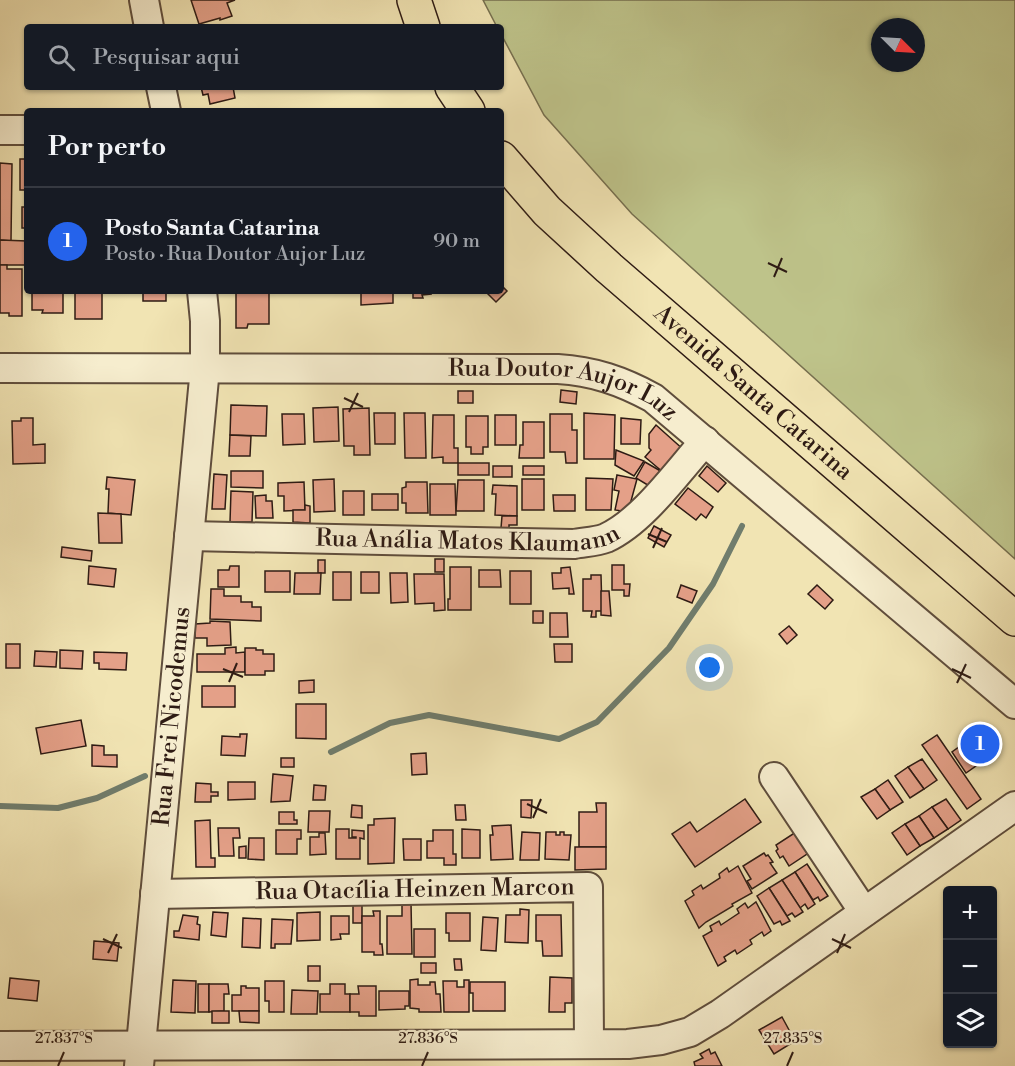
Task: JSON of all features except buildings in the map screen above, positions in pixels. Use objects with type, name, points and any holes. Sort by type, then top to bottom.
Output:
[{"type":"main road","points":[[414,0],[422,24]]},
{"type":"main road","points":[[454,90],[466,108]]},
{"type":"main road","name":"Avenida Santa Catarina","points":[[504,161],[547,211],[609,268],[1015,619]]},
{"type":"street","points":[[144,0],[148,24]]},
{"type":"street","points":[[162,90],[165,108]]},
{"type":"street","points":[[0,130],[24,130]]},
{"type":"street","name":"Rua Frei Nicodemus","points":[[140,1056],[205,368],[202,294]]},
{"type":"street","name":"Rua Doutor Aujor Luz","points":[[0,368],[546,369],[581,370],[607,376],[653,398],[1015,704]]},
{"type":"street","name":"Rua Anália Matos Klaumann","points":[[189,536],[574,544],[603,539],[621,530],[640,514],[705,441]]},
{"type":"street","points":[[774,777],[864,912]]},
{"type":"street","points":[[0,1046],[140,1056],[628,1044],[660,1040],[690,1032],[720,1014],[1015,806]]},
{"type":"street","name":"Rua Otacília Heinzen Marcon","points":[[155,894],[588,887],[589,1044]]},
{"type":"green space","points":[[483,0],[1015,0],[1015,559],[632,214],[544,115],[504,40],[504,24],[495,24]]},
{"type":"waterway","points":[[331,752],[390,723],[429,715],[559,739],[597,722],[669,648],[713,584],[742,526]]},
{"type":"waterway","points":[[0,806],[58,808],[97,798],[145,776]]},
{"type":"place","name":"Posto Santa Catarina","points":[[980,744]]}]
